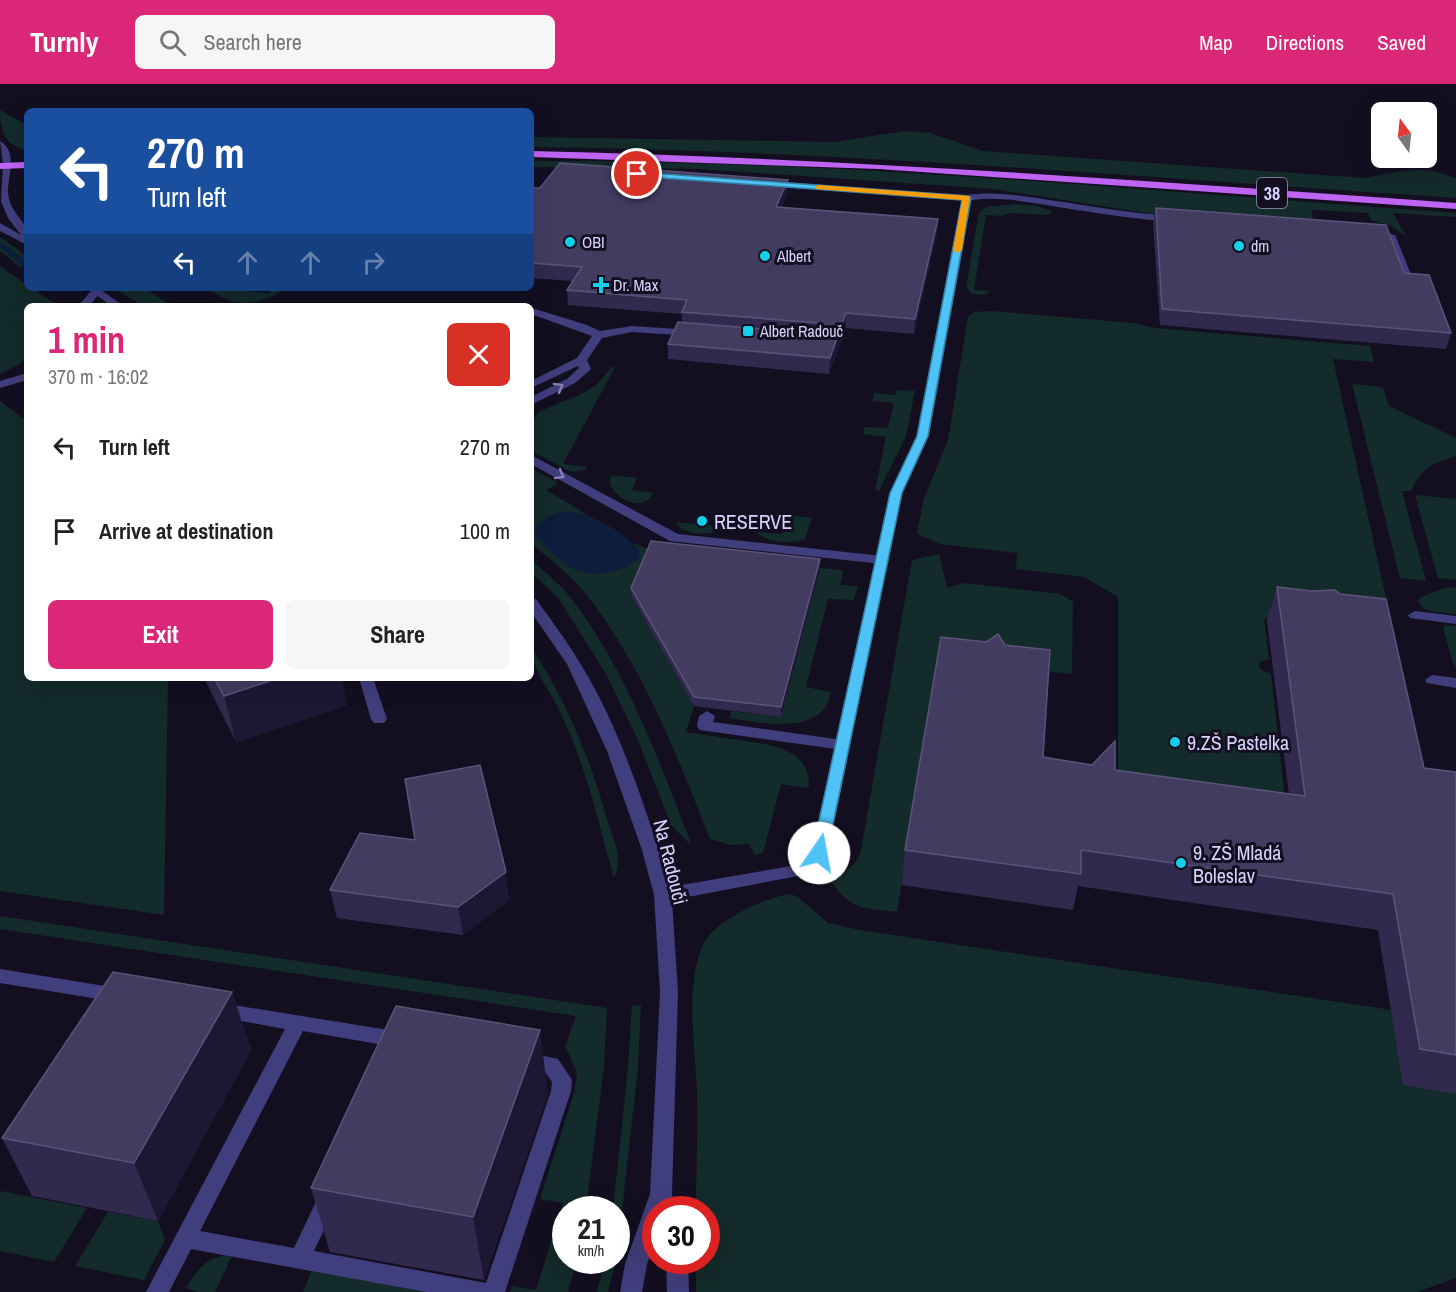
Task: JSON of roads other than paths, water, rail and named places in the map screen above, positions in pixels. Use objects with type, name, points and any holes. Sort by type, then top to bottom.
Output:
[{"type":"main road","name":"38","points":[[534,153],[718,158],[939,169],[1456,206]]},
{"type":"main road","points":[[4,166],[24,165]]},
{"type":"street","points":[[0,144],[4,166],[3,194],[8,210],[24,235]]},
{"type":"street","points":[[755,183],[967,198],[978,196],[1025,199],[1132,216],[1180,220]]},
{"type":"street","points":[[663,895],[792,872],[805,868],[815,861],[819,853],[896,493],[923,436],[967,198]]},
{"type":"street","points":[[0,226],[5,231],[24,239]]},
{"type":"street","points":[[1360,232],[1392,237],[1410,284]]},
{"type":"street","points":[[95,291],[114,303]]},
{"type":"street","points":[[535,312],[553,320],[580,324],[598,334],[632,329],[703,334]]},
{"type":"street","points":[[534,383],[580,360],[598,334]]},
{"type":"street","points":[[534,400],[571,381],[585,369],[580,360]]},
{"type":"street","points":[[0,385],[24,377]]},
{"type":"street","points":[[534,461],[675,538],[882,560]]},
{"type":"street","name":"Na Radouči","points":[[534,606],[573,664],[594,704],[619,762],[650,849],[663,895],[669,993],[662,1196]]},
{"type":"street","points":[[1415,615],[1456,620]]},
{"type":"street","points":[[1432,680],[1456,683]]},
{"type":"street","points":[[367,681],[379,719]]},
{"type":"street","points":[[707,716],[705,726],[843,745]]},
{"type":"street","points":[[0,976],[135,998]]},
{"type":"street","points":[[205,1009],[424,1043]]},
{"type":"street","points":[[157,1292],[298,1023]]},
{"type":"street","points":[[392,1061],[401,1040]]},
{"type":"street","points":[[494,1292],[561,1091],[561,1080],[551,1065],[506,1056]]},
{"type":"street","points":[[300,1259],[339,1175]]},
{"type":"street","points":[[185,1238],[483,1292]]},
{"type":"street","name":"Na Radouči","points":[[631,1292],[636,1264],[642,1250]]},
{"type":"street","points":[[677,1274],[678,1292]]},
{"type":"water","points":[[563,512],[573,512],[594,518],[615,530],[639,550],[639,557],[623,568],[599,574],[588,574],[568,565],[558,559],[534,533],[538,523]]},
{"type":"waterway","points":[[0,244],[24,262]]},
{"type":"place","name":"OBI","points":[[570,242]]},
{"type":"place","name":"dm","points":[[1239,246]]},
{"type":"place","name":"Albert","points":[[765,256]]},
{"type":"place","name":"Dr. Max","points":[[601,285]]},
{"type":"place","name":"Albert Radouč","points":[[748,331]]},
{"type":"place","name":"RESERVE","points":[[702,521]]},
{"type":"place","name":"9.ZŠ Pastelka","points":[[1175,742]]},
{"type":"place","name":"9. ZŠ Mladá Boleslav","points":[[1181,863]]}]
